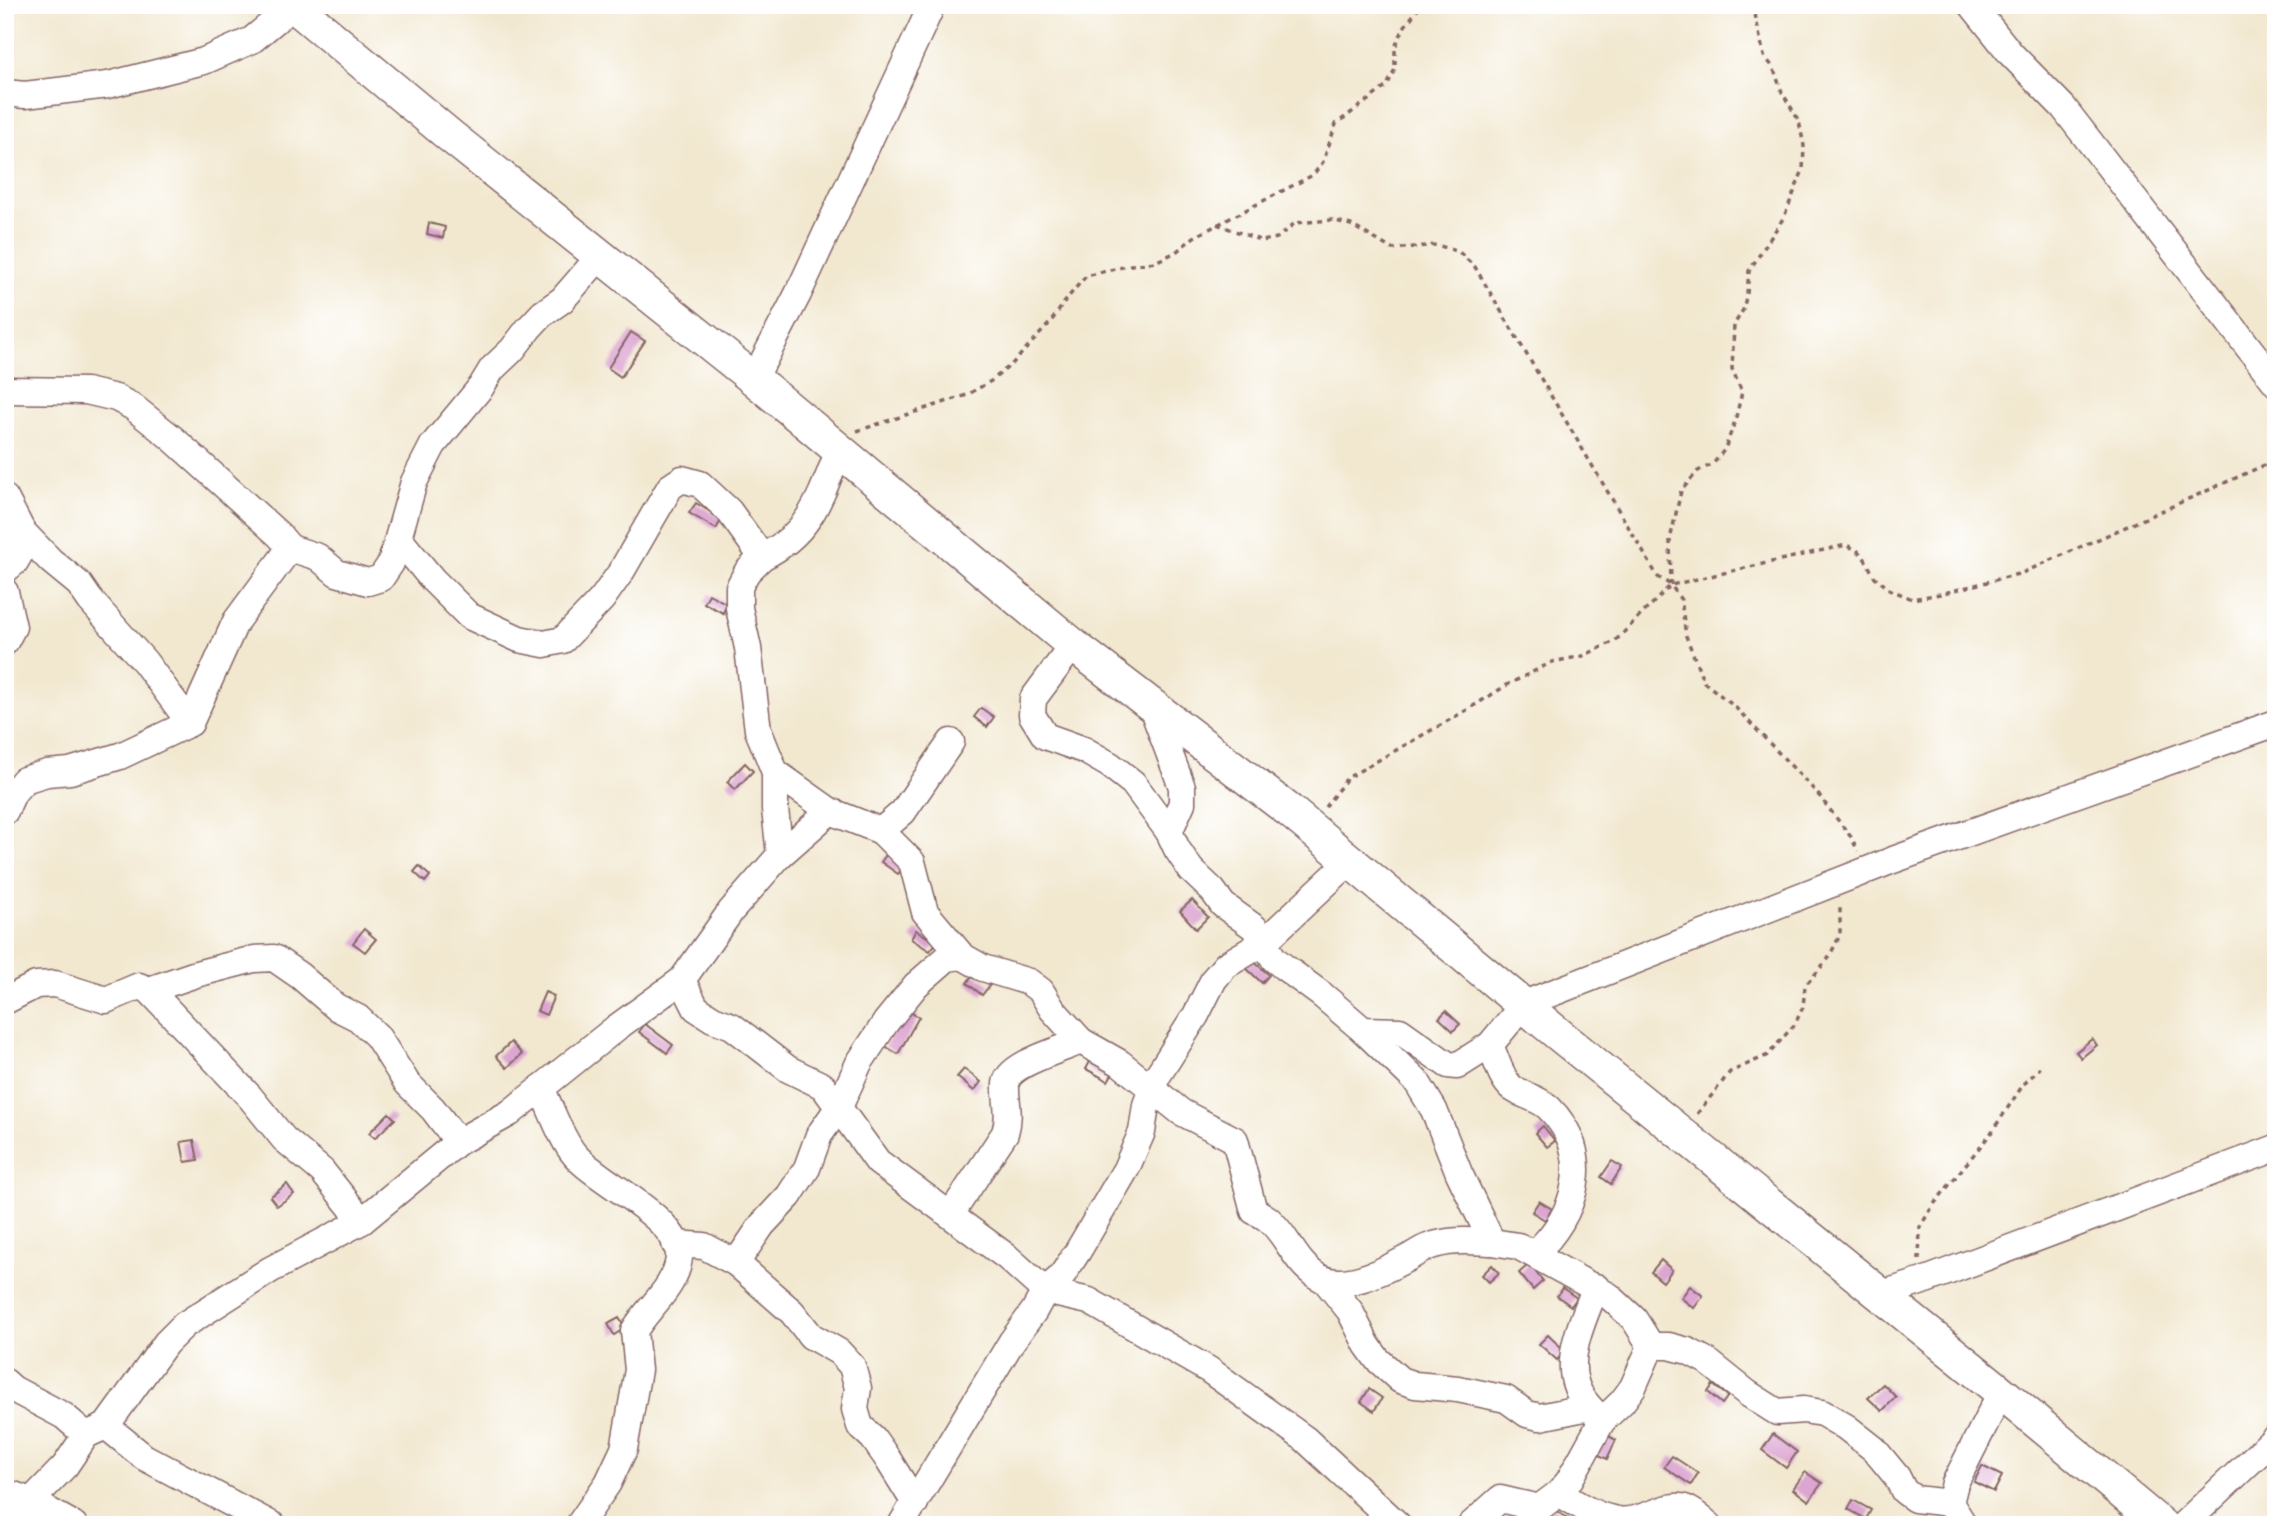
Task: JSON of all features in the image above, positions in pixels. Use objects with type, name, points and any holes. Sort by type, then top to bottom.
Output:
[{"type":"main road","points":[[294,5],[449,135],[754,379],[1073,645],[1308,827],[2161,1525]]},
{"type":"street","points":[[5,93],[25,95],[108,85],[204,61],[252,40],[294,5]]},
{"type":"street","points":[[754,379],[798,294],[932,5]]},
{"type":"street","points":[[1972,5],[2011,54],[2063,107],[2276,383]]},
{"type":"street","points":[[5,390],[86,391],[116,398],[133,407],[172,438],[290,548],[318,557],[337,573],[368,582],[381,578],[391,563],[414,482],[433,445],[481,387],[492,369],[542,314],[562,300],[601,255]]},
{"type":"street","points":[[780,855],[775,809],[775,772],[758,730],[748,648],[739,608],[739,587],[747,572],[762,557],[783,547],[802,529],[822,492],[839,450]]},
{"type":"street","points":[[399,539],[433,580],[469,616],[519,639],[544,644],[563,640],[602,599],[621,572],[670,487],[682,479],[700,484],[729,511],[762,557]]},
{"type":"street","points":[[5,498],[22,531],[25,545],[15,562],[5,570]]},
{"type":"street","points":[[22,531],[51,561],[79,584],[145,662],[190,723]]},
{"type":"street","points":[[5,811],[13,793],[24,780],[47,773],[70,771],[120,756],[190,723],[236,621],[290,548]]},
{"type":"street","points":[[5,592],[13,627],[5,642]]},
{"type":"street","points":[[1073,645],[1034,699],[1032,715],[1045,736],[1084,750],[1133,783],[1169,832],[1191,870],[1223,905],[1255,928],[1274,959],[1363,1030],[1417,1082],[1434,1110],[1459,1173],[1492,1242]]},
{"type":"street","points":[[1150,702],[1182,786],[1182,803],[1169,832]]},
{"type":"street","points":[[1363,1030],[1400,1031],[1448,1065],[1457,1066],[1490,1045],[1524,1004],[1858,874],[2276,723]]},
{"type":"street","points":[[881,831],[903,812],[951,742]]},
{"type":"street","points":[[775,772],[830,811],[881,831],[912,862],[925,912],[962,956],[984,968],[1029,982],[1041,991],[1052,1009],[1081,1041],[1119,1063],[1181,1112],[1235,1140],[1254,1211],[1270,1220],[1299,1260],[1316,1276],[1342,1282],[1370,1275],[1405,1260],[1426,1247],[1453,1240],[1518,1246],[1609,1296],[1634,1319],[1651,1346]]},
{"type":"street","points":[[16,1525],[31,1501],[65,1466],[166,1343],[184,1325],[270,1270],[362,1221],[458,1142],[510,1113],[616,1028],[682,980],[731,911],[780,855],[830,811]]},
{"type":"street","points":[[908,1514],[1012,1341],[1045,1291],[1061,1277],[1126,1169],[1142,1132],[1151,1089],[1196,1015],[1214,979],[1226,965],[1263,943],[1350,861]]},
{"type":"street","points":[[736,1264],[762,1225],[789,1196],[807,1168],[820,1135],[839,1107],[854,1072],[872,1042],[916,985],[947,958],[962,956]]},
{"type":"street","points":[[149,990],[254,959],[274,958],[336,1007],[358,1018],[377,1036],[407,1083],[433,1109],[458,1142]]},
{"type":"street","points":[[682,980],[696,1008],[732,1026],[788,1069],[823,1087],[878,1162],[1007,1257],[1045,1291],[1089,1301],[1209,1370],[1305,1439],[1398,1525]]},
{"type":"street","points":[[5,1001],[36,985],[55,984],[106,1000],[139,986],[149,990],[250,1097],[284,1139],[322,1171],[362,1221]]},
{"type":"street","points":[[951,1214],[1005,1133],[1009,1119],[1006,1084],[1008,1076],[1030,1061],[1081,1041]]},
{"type":"street","points":[[1490,1045],[1502,1074],[1511,1087],[1547,1105],[1561,1121],[1572,1144],[1576,1184],[1569,1207],[1550,1239],[1534,1255]]},
{"type":"street","points":[[541,1088],[572,1153],[586,1168],[624,1192],[670,1233],[679,1258],[663,1293],[634,1331],[638,1370],[624,1449],[608,1483],[579,1525]]},
{"type":"street","points":[[1879,1295],[1923,1281],[2276,1148]]},
{"type":"street","points":[[676,1244],[704,1246],[736,1264],[792,1312],[811,1336],[839,1352],[852,1366],[858,1388],[855,1409],[860,1426],[873,1438],[887,1458],[908,1514]]},
{"type":"street","points":[[1325,1280],[1350,1311],[1377,1359],[1400,1380],[1415,1385],[1458,1389],[1506,1399],[1527,1414],[1540,1417],[1596,1414],[1622,1402],[1633,1387],[1651,1346]]},
{"type":"street","points":[[1596,1287],[1573,1361],[1575,1385],[1596,1414]]},
{"type":"street","points":[[1651,1346],[1678,1348],[1707,1361],[1747,1393],[1777,1412],[1804,1410],[1822,1413],[1846,1427],[1874,1449],[1897,1477],[1904,1491],[1915,1499],[1957,1514],[1955,1483],[2001,1392]]},
{"type":"street","points":[[5,1382],[13,1390],[96,1430],[272,1525]]},
{"type":"street","points":[[1471,1525],[1500,1499],[1539,1508],[1559,1493],[1569,1481],[1596,1414]]},
{"type":"street","points":[[2183,1525],[2276,1437]]},
{"type":"street","points":[[5,1492],[31,1501],[74,1525]]},
{"type":"street","points":[[1559,1493],[1593,1513],[1619,1521],[1633,1522],[1680,1507],[1693,1512],[1709,1525]]},
{"type":"path","points":[[839,450],[855,432],[967,395],[991,381],[1012,364],[1050,323],[1086,276],[1131,264],[1155,261],[1176,252],[1194,237],[1217,224],[1313,175],[1323,162],[1336,124],[1387,86],[1395,69],[1395,47],[1405,26],[1421,5]]},
{"type":"path","points":[[1671,585],[1670,540],[1681,491],[1698,471],[1713,464],[1726,449],[1738,411],[1742,392],[1732,369],[1734,325],[1745,302],[1749,271],[1784,217],[1802,170],[1804,146],[1799,121],[1782,92],[1773,67],[1764,55],[1753,5]]},
{"type":"path","points":[[1217,224],[1262,241],[1277,238],[1294,223],[1332,220],[1352,225],[1392,249],[1437,245],[1459,252],[1475,267],[1658,577],[1671,585],[1681,600],[1686,636],[1704,682],[1735,707],[1817,793],[1851,837],[1861,858],[1858,874],[1846,888],[1840,903],[1840,935],[1828,958],[1805,986],[1803,1007],[1795,1024],[1768,1055],[1730,1072],[1683,1132]]},
{"type":"path","points":[[1308,827],[1347,778],[1507,685],[1552,662],[1583,656],[1615,641],[1671,585],[1846,545],[1857,550],[1874,576],[1889,589],[1912,598],[1940,594],[2022,573],[2276,460]]},
{"type":"path","points":[[1923,1281],[1918,1254],[1920,1227],[1947,1186],[1991,1133],[2023,1085],[2040,1068]]},
{"type":"building","points":[[429,223],[445,227],[443,238],[427,234]]},
{"type":"building","points":[[631,332],[645,341],[621,377],[608,368]]},
{"type":"building","points":[[696,503],[722,519],[716,529],[689,513]]},
{"type":"building","points":[[709,594],[727,604],[723,613],[704,603]]},
{"type":"building","points":[[981,708],[994,717],[987,727],[974,717]]},
{"type":"building","points":[[745,763],[753,771],[735,790],[727,782]]},
{"type":"building","points":[[886,855],[903,868],[898,874],[881,862]]},
{"type":"building","points":[[419,866],[430,876],[425,882],[414,872]]},
{"type":"building","points":[[1192,900],[1208,917],[1196,929],[1180,911]]},
{"type":"building","points":[[364,929],[376,939],[365,952],[353,943]]},
{"type":"building","points":[[916,930],[936,943],[930,951],[911,939]]},
{"type":"building","points":[[1252,960],[1269,975],[1262,983],[1245,967]]},
{"type":"building","points":[[974,973],[990,985],[982,995],[967,983]]},
{"type":"building","points":[[545,992],[554,996],[546,1015],[537,1011]]},
{"type":"building","points":[[906,1010],[919,1017],[898,1054],[885,1046]]},
{"type":"building","points":[[1446,1011],[1460,1024],[1453,1031],[1439,1018]]},
{"type":"building","points":[[645,1024],[673,1045],[667,1053],[639,1032]]},
{"type":"building","points":[[2092,1039],[2097,1045],[2081,1058],[2076,1052]]},
{"type":"building","points":[[511,1042],[522,1054],[507,1068],[496,1056]]},
{"type":"building","points":[[1092,1058],[1114,1071],[1108,1081],[1086,1069]]},
{"type":"building","points":[[964,1069],[981,1082],[974,1091],[957,1077]]},
{"type":"building","points":[[389,1113],[395,1119],[375,1138],[369,1133]]},
{"type":"building","points":[[1543,1126],[1555,1141],[1547,1147],[1535,1133]]},
{"type":"building","points":[[194,1140],[198,1160],[185,1162],[181,1142]]},
{"type":"building","points":[[1612,1161],[1622,1167],[1611,1184],[1601,1177]]},
{"type":"building","points":[[287,1184],[294,1194],[277,1206],[270,1197]]},
{"type":"building","points":[[1539,1201],[1552,1209],[1545,1220],[1532,1212]]},
{"type":"building","points":[[1661,1260],[1672,1270],[1663,1282],[1651,1272]]},
{"type":"building","points":[[1529,1264],[1543,1281],[1533,1290],[1519,1273]]},
{"type":"building","points":[[1492,1265],[1499,1273],[1489,1282],[1482,1275]]},
{"type":"building","points":[[1690,1286],[1703,1296],[1694,1308],[1681,1298]]},
{"type":"building","points":[[1562,1288],[1577,1298],[1571,1306],[1557,1296]]},
{"type":"building","points":[[619,1318],[625,1328],[614,1335],[608,1324]]},
{"type":"building","points":[[1548,1335],[1565,1351],[1557,1360],[1539,1344]]},
{"type":"building","points":[[1883,1384],[1896,1397],[1882,1411],[1868,1398]]},
{"type":"building","points":[[1713,1385],[1728,1396],[1722,1404],[1708,1392]]},
{"type":"building","points":[[1369,1389],[1382,1398],[1374,1411],[1361,1402]]},
{"type":"building","points":[[1605,1434],[1616,1440],[1607,1459],[1595,1453]]},
{"type":"building","points":[[1773,1434],[1797,1452],[1786,1468],[1762,1450]]},
{"type":"building","points":[[1672,1456],[1698,1473],[1691,1485],[1664,1467]]},
{"type":"building","points":[[1982,1466],[2002,1476],[1994,1492],[1974,1482]]},
{"type":"building","points":[[1805,1472],[1822,1483],[1809,1501],[1793,1489]]},
{"type":"building","points":[[1853,1500],[1871,1510],[1866,1519],[1848,1509]]},
{"type":"building","points":[[1552,1508],[1572,1521],[1569,1525],[1562,1525],[1547,1515]]}]
